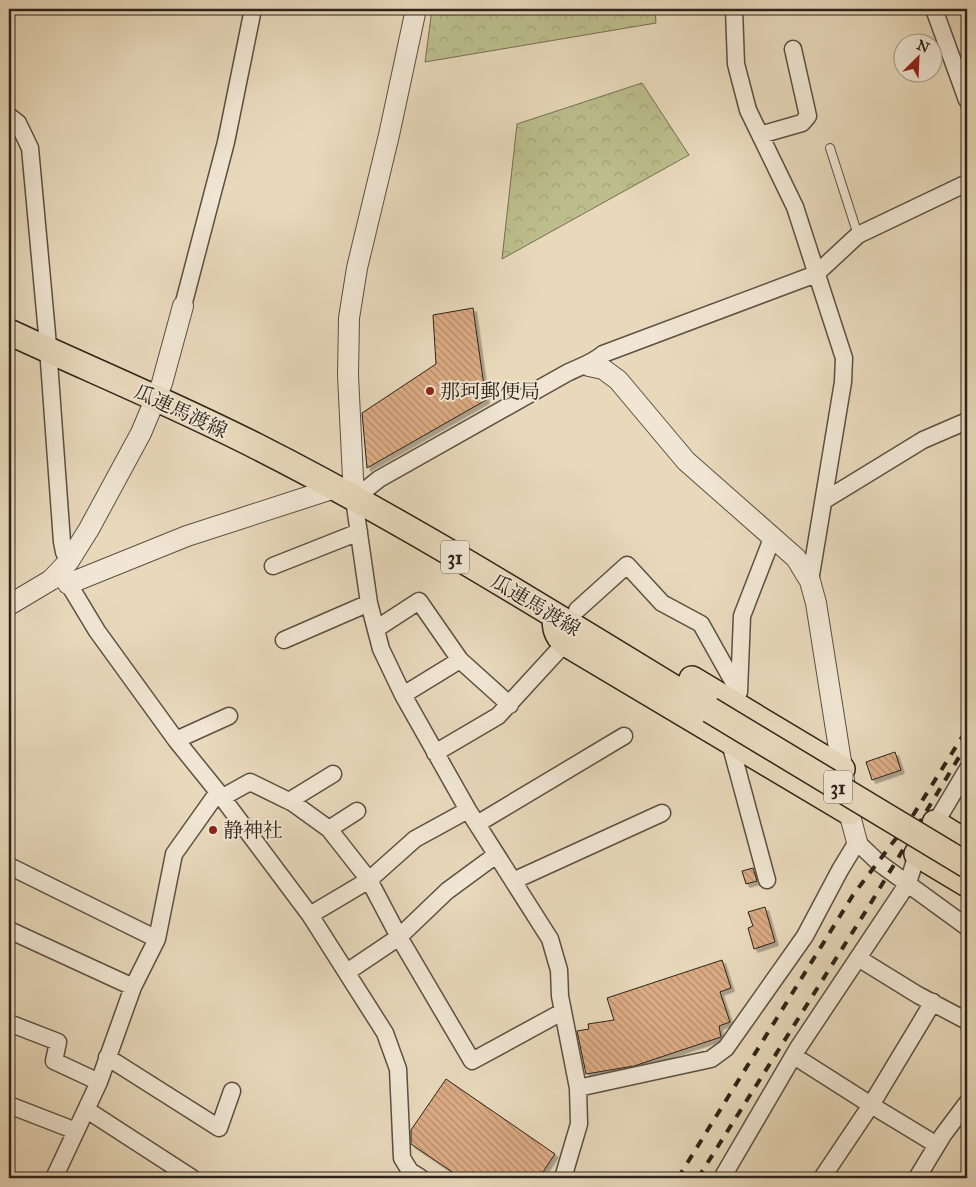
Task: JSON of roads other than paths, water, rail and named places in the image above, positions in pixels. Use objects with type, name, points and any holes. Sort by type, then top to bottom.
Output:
[{"type":"main road","name":"瓜連馬渡線","points":[[9,332],[255,445],[566,613],[710,710],[967,865]]},
{"type":"main road","points":[[842,769],[741,701],[566,613],[557,632],[564,643],[849,812]]},
{"type":"main road","points":[[935,824],[967,843]]},
{"type":"main road","points":[[917,854],[967,884]]},
{"type":"street","points":[[66,572],[120,474],[162,382],[226,142],[253,9]]},
{"type":"street","points":[[416,9],[389,135],[357,268],[348,318],[345,493],[359,532],[370,603],[381,649],[402,695],[496,856],[550,939],[559,970],[562,1012],[578,1088],[579,1124],[563,1178]]},
{"type":"street","points":[[734,9],[736,64],[748,110],[795,207],[844,358],[843,382],[810,581]]},
{"type":"street","points":[[934,9],[967,100]]},
{"type":"street","points":[[760,135],[802,123],[808,116],[793,49]]},
{"type":"street","points":[[9,116],[18,124],[30,148],[66,572],[97,631],[176,740],[310,915],[385,1034],[398,1069],[402,1158],[410,1171],[421,1178]]},
{"type":"street","points":[[589,366],[604,354],[816,274],[858,235],[967,184]]},
{"type":"street","points":[[9,605],[66,572],[187,536],[345,493],[379,479],[582,366],[603,369],[618,380],[686,461],[796,558],[810,581],[822,632],[849,812],[857,842],[878,863],[967,927]]},
{"type":"street","points":[[824,500],[923,440],[967,421]]},
{"type":"street","points":[[273,566],[359,532]]},
{"type":"street","points":[[741,701],[742,616],[773,536]]},
{"type":"street","points":[[566,613],[627,565],[662,603],[701,624],[741,701]]},
{"type":"street","points":[[376,630],[419,601],[460,660],[510,705]]},
{"type":"street","points":[[284,640],[370,603]]},
{"type":"street","points":[[435,753],[498,716],[510,705],[564,643]]},
{"type":"street","points":[[402,695],[460,660]]},
{"type":"street","points":[[176,740],[228,716]]},
{"type":"street","points":[[310,915],[369,880],[415,839],[473,817],[624,736]]},
{"type":"street","points":[[730,743],[767,880]]},
{"type":"street","points":[[722,1178],[794,1056],[908,883],[917,854],[967,770]]},
{"type":"street","points":[[289,801],[333,774]]},
{"type":"street","points":[[54,1178],[99,1082],[133,988],[157,940],[174,854],[220,795],[250,782],[289,801],[329,829],[369,880],[399,937],[472,1061],[562,1012]]},
{"type":"street","points":[[329,829],[357,810]]},
{"type":"street","points":[[513,881],[662,813]]},
{"type":"street","points":[[578,1088],[710,1059],[726,1048],[805,936],[857,842]]},
{"type":"street","points":[[347,972],[399,937],[447,891],[496,856]]},
{"type":"street","points":[[9,866],[157,940]]},
{"type":"street","points":[[9,930],[133,988]]},
{"type":"street","points":[[858,958],[967,1020]]},
{"type":"street","points":[[822,1178],[871,1105],[933,1002]]},
{"type":"street","points":[[9,1023],[58,1042],[54,1061],[99,1082]]},
{"type":"street","points":[[794,1056],[937,1145]]},
{"type":"street","points":[[107,1057],[219,1128],[232,1091]]},
{"type":"street","points":[[922,1176],[937,1145],[967,1103]]},
{"type":"street","points":[[9,1105],[76,1131]]},
{"type":"street","points":[[86,1110],[192,1178]]},
{"type":"lane","points":[[830,148],[858,235]]},
{"type":"railway","points":[[678,1178],[853,895],[910,820],[967,729]]},
{"type":"railway","points":[[698,1178],[869,906],[967,744]]},
{"type":"place","name":"那珂郵便局","points":[[430,391]]},
{"type":"place","name":"静神社","points":[[213,830]]}]
